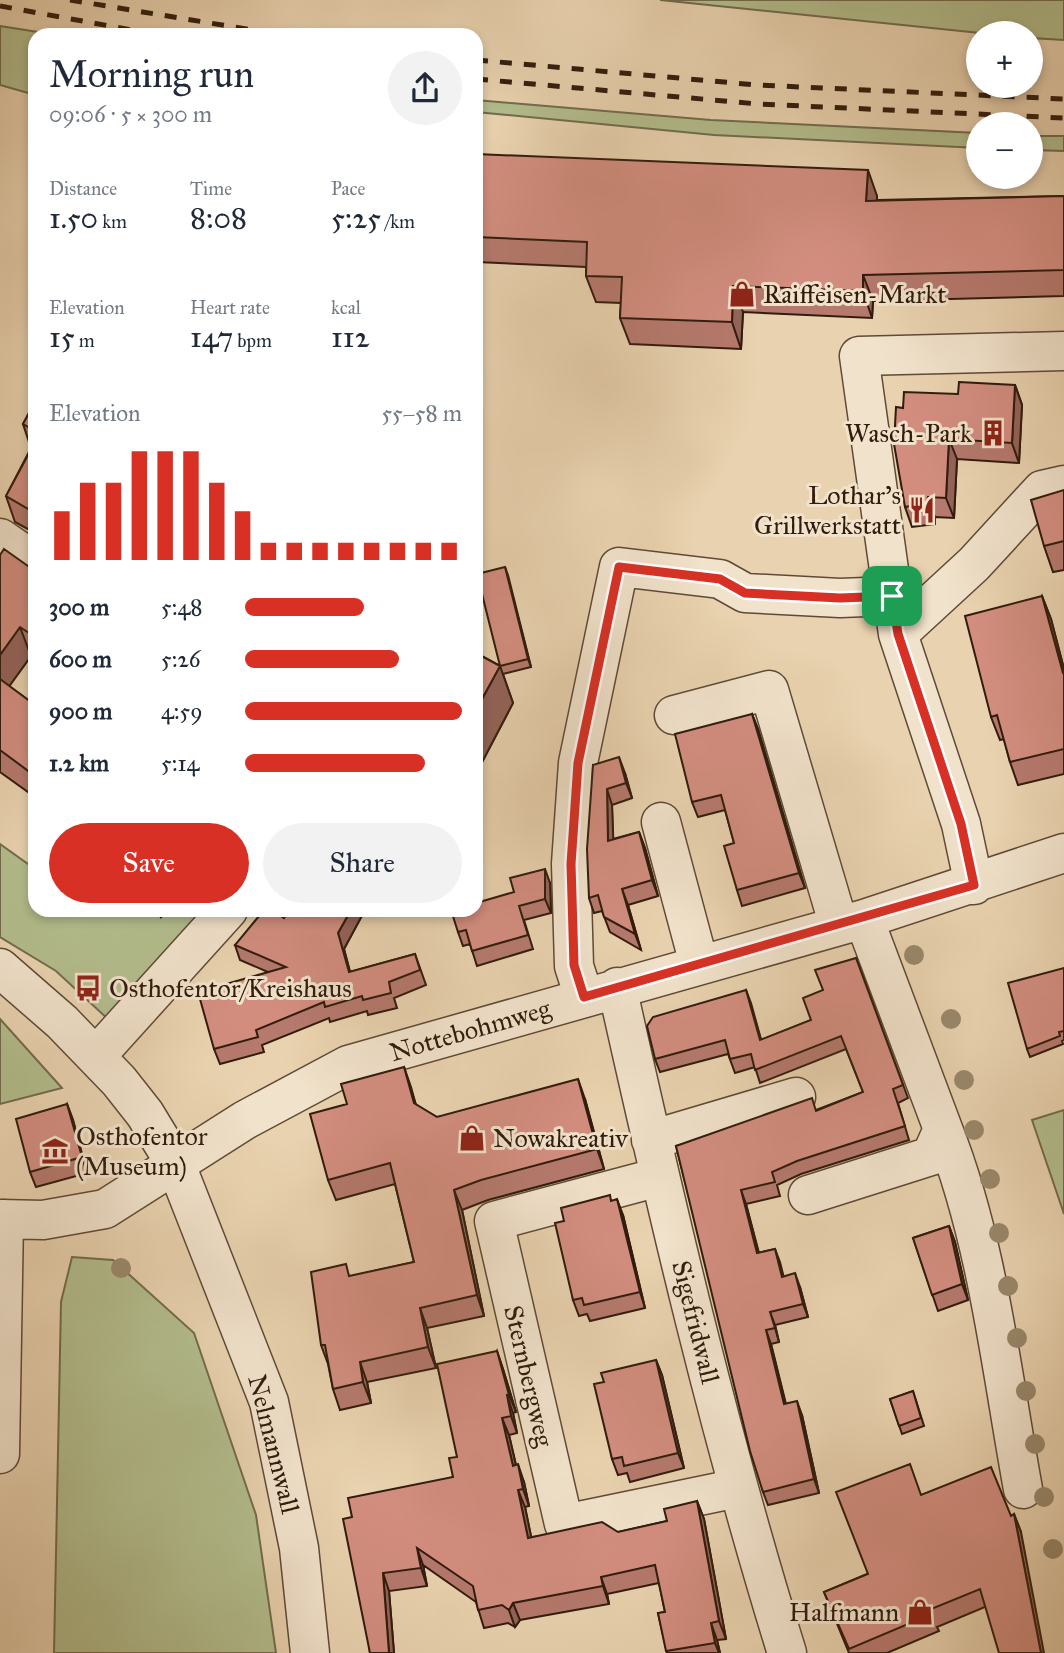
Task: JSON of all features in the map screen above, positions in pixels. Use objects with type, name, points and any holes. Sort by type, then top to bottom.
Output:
[{"type":"street","points":[[974,885],[961,824],[898,634],[859,356],[1063,359]]},
{"type":"street","points":[[898,634],[974,564],[1042,491],[1064,485]]},
{"type":"street","points":[[0,538],[28,557]]},
{"type":"street","name":"Sigefridwall","points":[[787,1653],[738,1488],[651,1139],[600,992],[574,965],[571,864],[578,763],[619,567],[720,579],[745,593],[840,598],[892,596]]},
{"type":"street","points":[[674,715],[769,690],[851,923],[943,1129],[962,1178],[980,1254],[1023,1489]]},
{"type":"street","points":[[661,822],[699,964]]},
{"type":"street","name":"Nottebohmweg","points":[[2,1219],[43,1220],[105,1209],[245,1120],[348,1065],[851,923],[974,885],[1064,853]]},
{"type":"street","points":[[96,1056],[222,917]]},
{"type":"street","name":"Nelmannwall","points":[[0,968],[96,1056],[145,1114],[176,1165],[269,1402],[299,1548],[310,1653]]},
{"type":"street","points":[[651,1139],[796,1097]]},
{"type":"street","points":[[807,1195],[931,1156],[943,1129]]},
{"type":"street","name":"Sternbergweg","points":[[659,1177],[494,1222],[564,1524],[738,1488]]},
{"type":"street","points":[[0,1454],[2,1219]]},
{"type":"green space","points":[[660,0],[1064,0],[1064,40],[1043,39],[1043,21],[966,21],[966,32]]},
{"type":"green space","points":[[0,26],[28,30],[28,93],[0,85]]},
{"type":"green space","points":[[483,101],[711,120],[966,132],[966,147],[714,135],[483,113]]},
{"type":"green space","points":[[1043,136],[1064,136],[1064,151],[1043,150]]},
{"type":"green space","points":[[0,844],[28,864],[28,917],[197,917],[110,1021],[56,971],[0,937]]},
{"type":"green space","points":[[0,1019],[62,1088],[0,1104]]},
{"type":"green space","points":[[1064,1110],[1064,1214],[1032,1120]]},
{"type":"green space","points":[[72,1257],[113,1260],[194,1333],[256,1515],[276,1653],[54,1653],[61,1302]]},
{"type":"building","points":[[483,154],[868,170],[866,201],[1064,196],[1064,270],[863,275],[863,291],[733,286],[732,322],[620,318],[622,277],[586,276],[587,242],[483,237]]},
{"type":"building","points":[[959,382],[1015,385],[1012,443],[949,439],[946,498],[928,497],[927,503],[905,507],[894,444],[896,407],[903,408],[904,392],[958,394]]},
{"type":"building","points":[[28,455],[28,509],[6,496]]},
{"type":"building","points":[[1064,490],[1064,541],[1044,546],[1031,500]]},
{"type":"building","points":[[4,549],[28,566],[28,632],[20,627],[0,655],[0,555]]},
{"type":"building","points":[[505,567],[528,659],[500,666],[483,598],[483,572]]},
{"type":"building","points":[[1042,596],[1064,673],[1064,749],[1010,762],[997,715],[991,717],[965,616]]},
{"type":"building","points":[[483,657],[500,666],[483,697]]},
{"type":"building","points":[[0,679],[28,700],[28,771],[0,750]]},
{"type":"building","points":[[752,714],[799,873],[737,890],[724,846],[734,843],[721,795],[692,802],[675,734]]},
{"type":"building","points":[[619,757],[626,783],[607,789],[608,841],[639,832],[652,880],[622,889],[635,934],[604,917],[598,895],[589,898],[587,849],[593,765]]},
{"type":"building","points":[[545,869],[545,899],[519,906],[528,935],[472,951],[466,930],[458,932],[453,917],[483,917],[483,901],[514,892],[510,878]]},
{"type":"building","points":[[258,917],[347,917],[338,933],[349,972],[415,954],[420,970],[389,982],[391,993],[363,1000],[362,996],[325,1007],[324,1002],[256,1030],[258,1037],[214,1049],[198,992],[286,967],[235,945]]},
{"type":"building","points":[[856,958],[903,1085],[893,1089],[905,1126],[797,1161],[772,1172],[775,1182],[741,1190],[757,1253],[775,1249],[782,1277],[795,1273],[803,1304],[770,1312],[775,1328],[766,1330],[784,1404],[797,1401],[814,1479],[763,1492],[750,1451],[676,1146],[812,1098],[816,1111],[863,1092],[841,1036],[755,1070],[751,1054],[730,1059],[725,1040],[655,1059],[647,1026],[653,1017],[746,990],[760,1040],[811,1020],[803,998],[823,990],[815,970]]},
{"type":"building","points":[[1064,968],[1064,1031],[1059,1032],[1060,1036],[1027,1049],[1008,983]]},
{"type":"building","points":[[404,1067],[414,1103],[437,1117],[578,1079],[597,1149],[481,1180],[454,1190],[477,1295],[420,1308],[428,1347],[360,1362],[363,1382],[333,1389],[325,1345],[321,1345],[311,1272],[346,1264],[349,1276],[414,1262],[390,1163],[328,1180],[310,1114],[347,1104],[341,1084]]},
{"type":"building","points":[[67,1104],[82,1157],[30,1172],[16,1119]]},
{"type":"building","points":[[610,1195],[611,1201],[617,1199],[640,1292],[584,1305],[582,1298],[573,1300],[555,1223],[564,1221],[561,1208]]},
{"type":"building","points":[[949,1226],[962,1284],[932,1295],[913,1238]]},
{"type":"building","points":[[497,1351],[509,1395],[511,1416],[502,1418],[513,1466],[518,1464],[523,1489],[518,1490],[528,1538],[602,1522],[618,1532],[667,1521],[664,1509],[697,1501],[719,1621],[711,1623],[715,1643],[666,1651],[658,1613],[665,1612],[655,1565],[601,1577],[603,1586],[513,1603],[509,1610],[502,1605],[478,1610],[473,1586],[417,1548],[421,1568],[383,1573],[389,1653],[370,1653],[343,1519],[352,1517],[348,1498],[453,1477],[449,1458],[457,1457],[437,1364]]},
{"type":"building","points":[[656,1360],[678,1453],[624,1466],[622,1457],[612,1459],[594,1384],[604,1382],[601,1373]]},
{"type":"building","points":[[913,1391],[921,1418],[899,1426],[890,1399]]},
{"type":"building","points":[[910,1464],[921,1495],[991,1467],[1011,1516],[1014,1514],[1041,1653],[999,1653],[980,1589],[931,1609],[932,1614],[849,1649],[824,1592],[868,1574],[836,1492]]},
{"type":"railway","points":[[70,0],[240,28]]},
{"type":"railway","points":[[0,6],[121,28]]},
{"type":"railway","points":[[483,61],[757,85],[1064,99]]},
{"type":"railway","points":[[483,80],[758,104],[1064,118]]},
{"type":"place","name":"Raiffeisen-Markt","points":[[742,294]]},
{"type":"place","name":"Wasch-Park","points":[[993,433]]},
{"type":"place","name":"Lothar's Grillwerkstatt","points":[[922,510]]},
{"type":"place","name":"Osthofentor/Kreishaus","points":[[88,988]]},
{"type":"place","name":"Nowakreativ","points":[[472,1138]]},
{"type":"place","name":"Osthofentor (Museum)","points":[[55,1151]]},
{"type":"place","name":"Halfmann","points":[[920,1612]]},
{"type":"route","points":[[619,567],[720,579],[745,593],[840,598],[892,596],[898,634],[961,824],[974,885],[584,997],[574,965],[571,864],[578,763],[619,567]]}]
